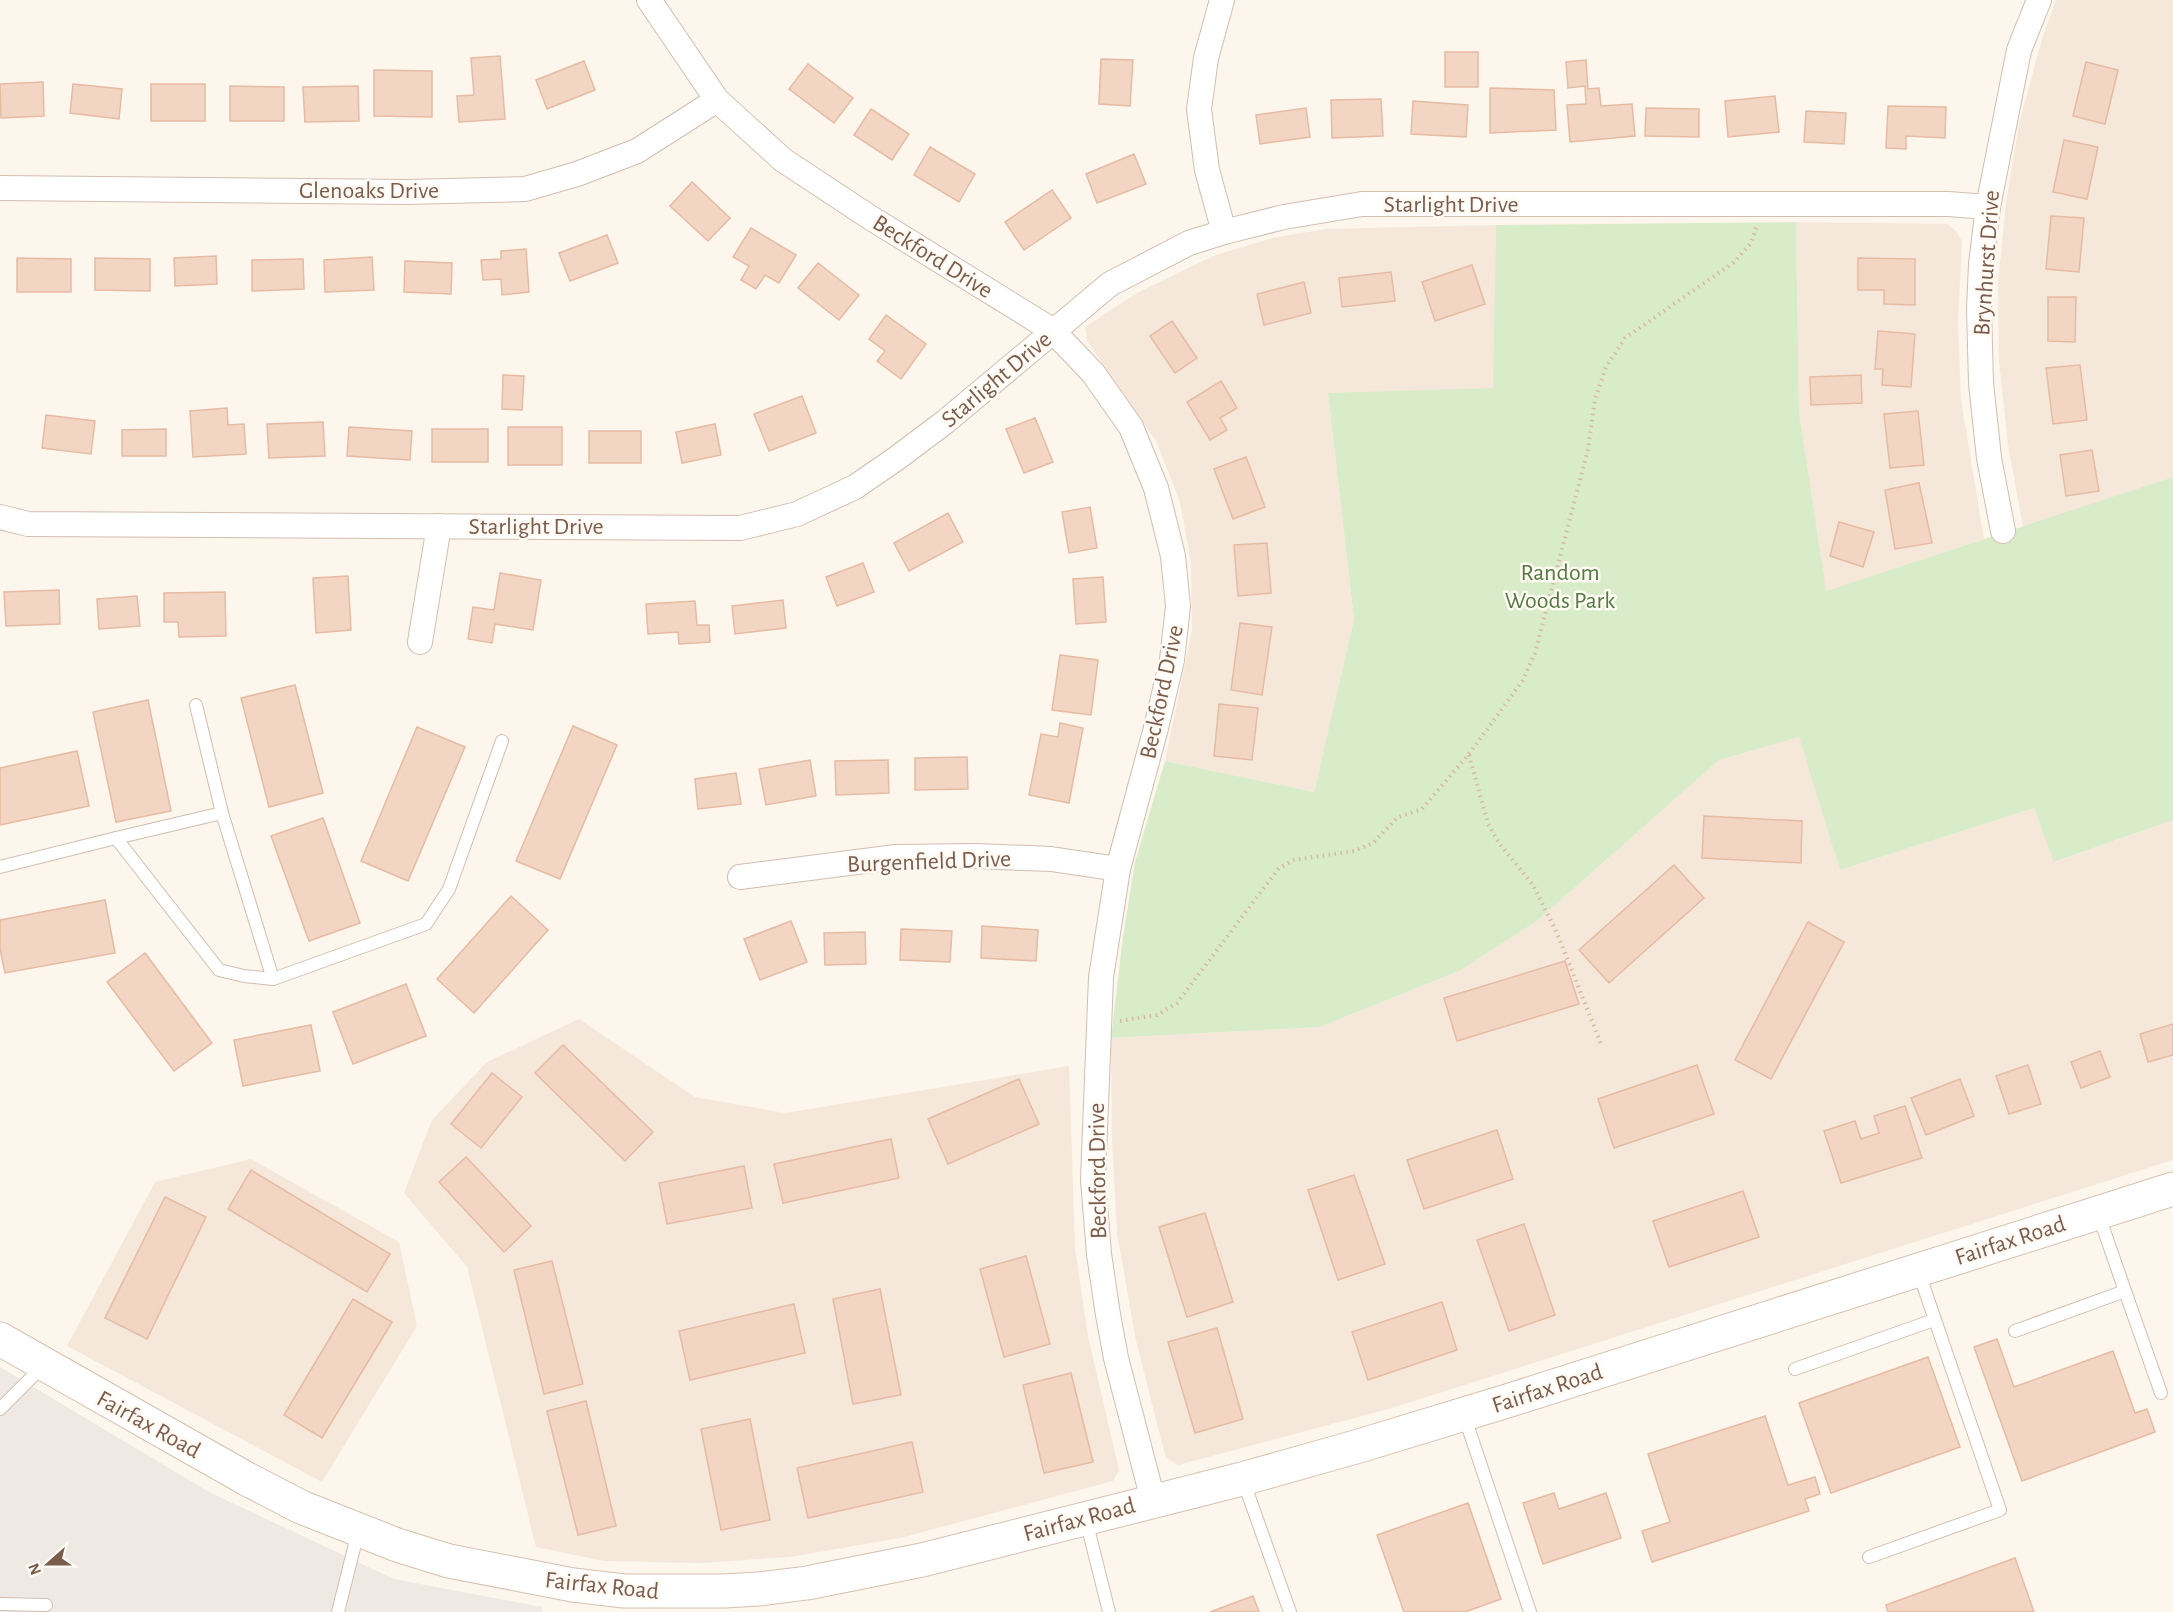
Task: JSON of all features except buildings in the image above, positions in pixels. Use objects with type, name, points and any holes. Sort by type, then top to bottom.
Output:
[{"type":"street","name":"Beckford Drive","points":[[649,0],[717,100],[783,160],[871,218],[1052,330],[1094,373],[1131,427],[1156,488],[1173,556],[1178,606],[1172,660],[1118,869],[1101,977],[1093,1180],[1098,1245],[1116,1358],[1153,1500]]},
{"type":"street","points":[[1222,0],[1206,58],[1199,109],[1207,170],[1224,232]]},
{"type":"street","name":"Brynhurst Drive","points":[[2003,531],[1989,458],[1980,383],[1981,275],[1988,207],[2019,50],[2039,0]]},
{"type":"street","name":"Glenoaks Drive","points":[[0,188],[407,192],[525,189],[578,174],[637,151],[717,100]]},
{"type":"street","name":"Starlight Drive","points":[[0,517],[28,524],[740,528],[797,514],[855,487],[945,422],[1052,330],[1110,284],[1189,243],[1224,232],[1284,217],[1362,204],[1948,204],[1988,207]]},
{"type":"street","points":[[420,642],[439,526]]},
{"type":"street","name":"Burgenfield Drive","points":[[740,877],[908,857],[975,856],[1051,859],[1118,869]]},
{"type":"street","name":"Fairfax Road","points":[[0,1339],[247,1479],[301,1507],[358,1530],[449,1561],[563,1583],[624,1591],[759,1589],[860,1573],[1242,1479],[1464,1414],[2173,1189]]},
{"type":"lane","points":[[196,705],[222,813],[273,979]]},
{"type":"lane","points":[[116,838],[219,970],[244,976],[273,979],[426,924],[449,889],[502,741]]},
{"type":"lane","points":[[0,867],[222,813]]},
{"type":"lane","points":[[2097,1212],[2161,1393]]},
{"type":"lane","points":[[1869,1557],[2000,1510],[1918,1269]]},
{"type":"lane","points":[[2015,1331],[2125,1291]]},
{"type":"lane","points":[[1795,1369],[1934,1320]]},
{"type":"lane","points":[[0,1409],[44,1365]]},
{"type":"lane","points":[[1464,1414],[1530,1612]]},
{"type":"lane","points":[[1242,1479],[1290,1612]]},
{"type":"lane","points":[[1086,1518],[1109,1612]]},
{"type":"lane","points":[[338,1612],[358,1530]]},
{"type":"lane","points":[[0,1604],[46,1605]]},
{"type":"path","points":[[1098,1025],[1157,1015],[1177,1003],[1279,868],[1294,860],[1354,851],[1373,843],[1398,817],[1422,809],[1469,754],[1523,681],[1534,653],[1588,449],[1595,399],[1606,367],[1625,338],[1733,263],[1751,243],[1763,204]]},
{"type":"path","points":[[1469,754],[1488,824],[1498,843],[1533,885],[1557,933],[1601,1044]]},
{"type":"shaded area","points":[[2056,0],[2173,0],[2173,477],[2023,527],[2008,445],[1999,361],[1998,284],[2006,203],[2019,124],[2042,39]]},
{"type":"shaded area","points":[[1796,222],[1947,224],[1956,231],[1962,241],[1958,322],[1961,400],[1984,539],[1825,592],[1799,412]]},
{"type":"shaded area","points":[[1496,225],[1494,389],[1328,394],[1354,619],[1314,792],[1165,761],[1192,630],[1191,563],[1180,502],[1156,441],[1087,341],[1085,327],[1137,293],[1213,256],[1272,238],[1325,229]]},
{"type":"shaded area","points":[[1800,736],[1840,870],[2034,808],[2055,862],[2173,820],[2173,1160],[1392,1408],[1178,1465],[1166,1458],[1136,1341],[1117,1233],[1112,1141],[1111,1038],[1320,1027],[1461,970],[1537,921],[1719,760]]},
{"type":"shaded area","points":[[579,1019],[695,1097],[785,1113],[1069,1066],[1075,1248],[1088,1336],[1119,1470],[1113,1481],[900,1538],[790,1557],[700,1563],[604,1561],[536,1547],[467,1267],[404,1193],[432,1120],[487,1062]]},
{"type":"shaded area","points":[[251,1159],[399,1242],[417,1326],[322,1482],[67,1346],[155,1182]]},
{"type":"shaded area","points":[[0,1367],[209,1492],[394,1579],[542,1607],[542,1612],[0,1612]]},
{"type":"green space","name":"Random Woods Park","points":[[1796,222],[1799,412],[1826,591],[2173,477],[2173,820],[2054,862],[2034,808],[1840,870],[1799,737],[1719,760],[1537,921],[1461,970],[1320,1027],[1111,1038],[1135,862],[1165,761],[1314,792],[1354,619],[1328,393],[1493,388],[1496,225]]}]
